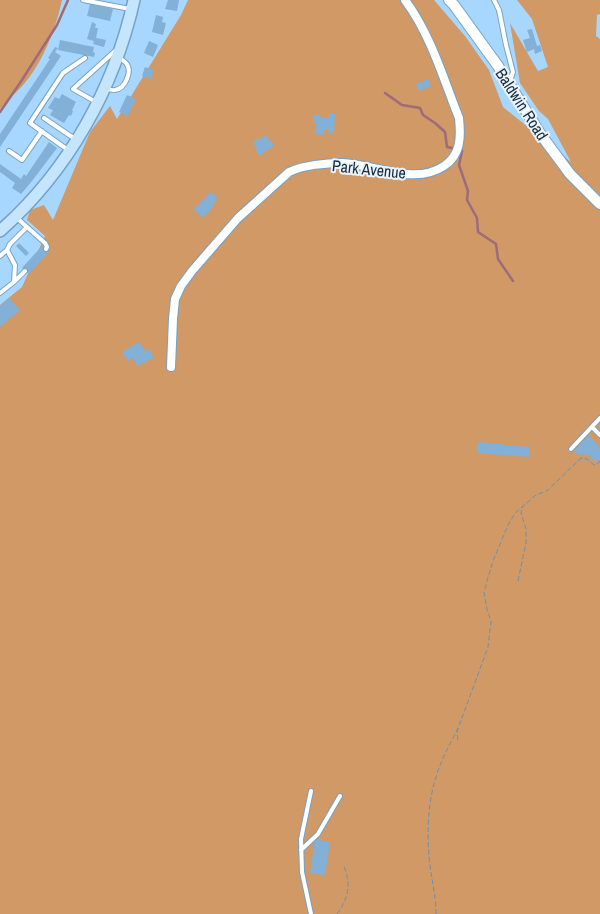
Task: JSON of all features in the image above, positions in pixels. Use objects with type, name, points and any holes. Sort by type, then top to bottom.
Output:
[{"type":"main road","points":[[0,231],[16,217],[49,180],[77,141],[105,89],[118,57],[133,5]]},
{"type":"street","name":"Park Avenue","points":[[171,368],[172,319],[175,299],[181,286],[238,218],[289,172],[303,167],[341,163],[403,173],[426,174],[438,170],[456,154],[460,144],[461,132],[459,118],[426,34],[405,0]]},
{"type":"street","name":"Baldwin Road","points":[[449,0],[460,12],[498,66],[541,135],[570,174],[600,204]]},
{"type":"lane","points":[[83,0],[133,5]]},
{"type":"lane","points":[[494,0],[513,72],[509,83]]},
{"type":"lane","points":[[98,104],[73,89],[122,44]]},
{"type":"lane","points":[[105,89],[115,91],[121,88],[128,76],[126,63],[118,57]]},
{"type":"lane","points":[[70,151],[30,123],[63,73],[85,58]]},
{"type":"lane","points":[[44,118],[77,141]]},
{"type":"lane","points":[[9,151],[22,160],[42,131]]},
{"type":"lane","points":[[16,217],[45,244],[46,249]]},
{"type":"lane","points":[[0,256],[27,227]]},
{"type":"lane","points":[[7,250],[15,265],[14,282]]},
{"type":"lane","points":[[0,293],[25,270]]},
{"type":"lane","points":[[571,449],[600,418]]},
{"type":"lane","points":[[592,427],[600,435]]},
{"type":"lane","points":[[311,791],[301,839],[302,872],[311,914]]},
{"type":"lane","points":[[302,850],[318,834],[340,796]]},
{"type":"path","points":[[458,740],[457,733],[460,723],[488,646],[491,621],[484,593],[501,541],[514,513],[536,495],[548,490],[581,458],[587,459],[594,465],[600,461]]},
{"type":"path","points":[[518,581],[526,543],[526,529],[521,513],[523,506]]},
{"type":"path","points":[[436,914],[436,899],[429,854],[431,801],[436,777],[460,723]]},
{"type":"path","points":[[337,914],[349,886],[344,866]]},
{"type":"shaded area","points":[[0,0],[62,0],[52,33],[37,66],[24,84],[0,109]]},
{"type":"shaded area","points":[[188,0],[434,0],[465,36],[489,70],[503,107],[571,162],[548,119],[539,111],[520,83],[510,23],[538,71],[548,67],[532,19],[517,0],[600,0],[600,14],[597,15],[596,36],[600,39],[600,914],[0,914],[0,305],[22,287],[45,236],[27,220],[30,210],[44,205],[53,220],[90,132],[110,106],[117,119],[181,15]]},
{"type":"building","points":[[168,0],[179,0],[177,11],[165,9]]},
{"type":"building","points":[[90,4],[113,9],[110,21],[87,16]]},
{"type":"building","points":[[156,15],[163,17],[162,22],[166,23],[163,35],[152,32]]},
{"type":"building","points":[[92,22],[96,24],[95,28],[98,28],[96,38],[106,40],[104,47],[93,44],[94,41],[87,39]]},
{"type":"building","points":[[532,29],[537,46],[540,45],[542,51],[535,54],[534,49],[527,52],[523,40],[530,38],[527,30]]},
{"type":"building","points":[[60,40],[94,47],[94,57],[58,50]]},
{"type":"building","points":[[149,41],[158,45],[153,57],[144,53]]},
{"type":"building","points":[[55,47],[58,48],[55,52],[61,56],[0,147],[0,134],[50,59],[48,58]]},
{"type":"building","points":[[145,67],[154,70],[151,79],[142,76]]},
{"type":"building","points":[[428,79],[431,86],[419,91],[416,84]]},
{"type":"building","points":[[62,94],[76,102],[71,116],[69,115],[64,123],[50,115],[53,110],[48,108],[55,97],[59,99]]},
{"type":"building","points":[[127,95],[136,99],[128,116],[119,112]]},
{"type":"building","points":[[329,113],[335,114],[334,133],[328,133],[329,130],[324,130],[324,135],[315,134],[316,122],[313,122],[313,115],[329,118]]},
{"type":"building","points":[[265,135],[274,145],[260,156],[255,150],[257,149],[253,143]]},
{"type":"building","points":[[49,142],[57,148],[21,194],[12,188],[15,183],[0,172],[0,164],[21,179],[24,174],[26,176]]},
{"type":"building","points":[[211,192],[218,198],[213,204],[214,206],[203,218],[194,209]]},
{"type":"building","points":[[19,243],[29,253],[26,256],[16,246]]},
{"type":"building","points":[[42,246],[49,252],[29,274],[22,268]]},
{"type":"building","points":[[9,298],[20,310],[0,327],[0,306]]},
{"type":"building","points":[[139,342],[145,351],[149,349],[154,358],[137,366],[133,358],[128,361],[122,352]]},
{"type":"building","points":[[589,435],[600,449],[600,459],[596,462],[587,454],[585,456],[582,453],[580,456],[574,451]]},
{"type":"building","points":[[478,442],[530,447],[529,457],[477,453]]},
{"type":"building","points":[[315,839],[330,842],[325,875],[310,873]]},
{"type":"waterway","points":[[0,112],[57,25],[68,0]]},
{"type":"waterway","points":[[385,93],[402,105],[420,108],[423,115],[445,132],[447,147],[452,148]]},
{"type":"waterway","points":[[462,151],[459,165],[468,191],[467,200],[477,218],[478,232],[496,244],[498,259],[513,281]]}]
